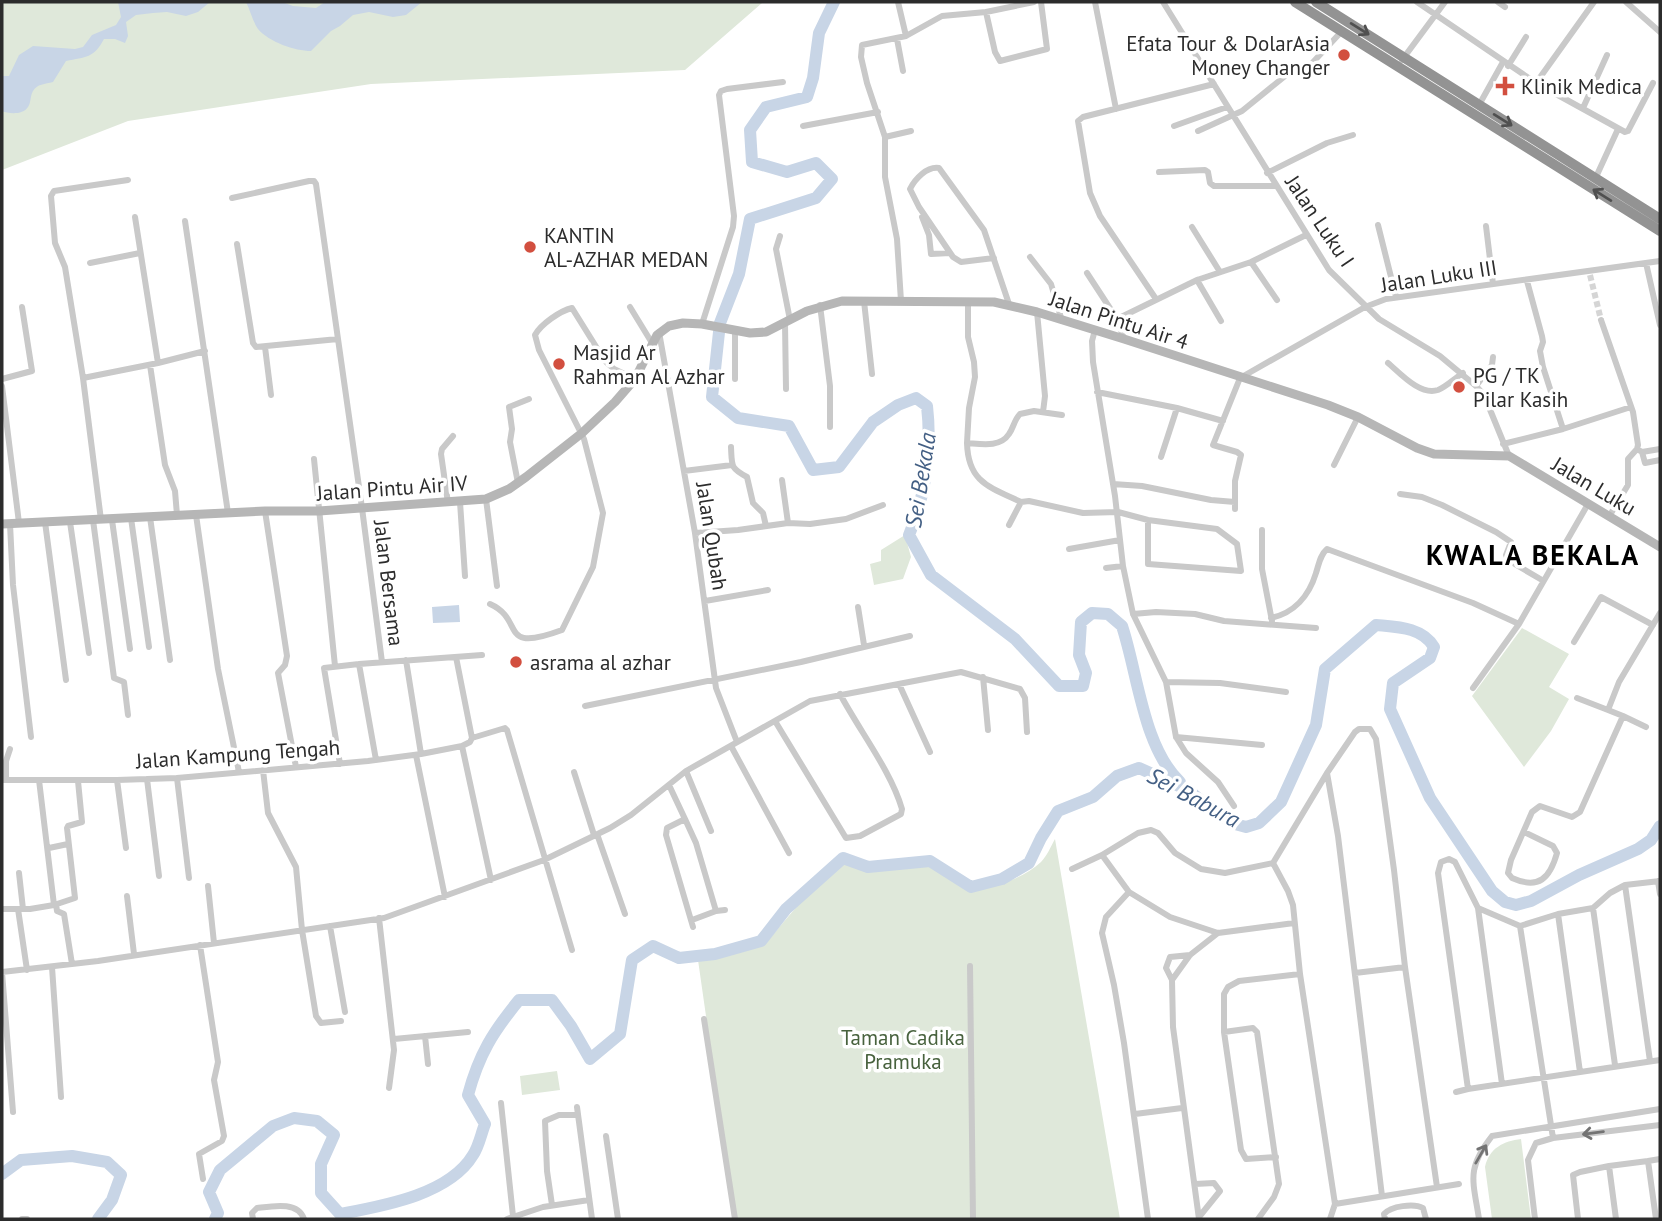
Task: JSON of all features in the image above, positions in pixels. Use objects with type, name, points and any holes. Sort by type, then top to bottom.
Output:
[{"type":"highway","points":[[1295,2],[1342,31],[1479,105],[1659,215]]},
{"type":"highway","points":[[1316,2],[1329,5],[1401,62],[1660,231]]},
{"type":"main road","name":"Jalan Pintu Air 4","points":[[706,324],[733,330],[766,332],[820,306],[842,301],[981,300],[1037,312],[1328,405],[1434,454],[1509,456]]},
{"type":"main road","points":[[659,332],[676,324],[706,324]]},
{"type":"main road","name":"Jalan Pintu Air IV","points":[[10,524],[196,514],[319,511],[486,499],[518,483],[582,433],[628,390],[659,332]]},
{"type":"main road","name":"Jalan Luku","points":[[1509,456],[1660,547]]},
{"type":"street","points":[[898,2],[906,36]]},
{"type":"street","points":[[901,301],[897,239],[885,177],[885,136],[867,83],[860,50],[862,45],[906,36],[942,16],[986,12],[1034,2]]},
{"type":"street","points":[[986,12],[995,52],[1000,61],[1047,49],[1041,2]]},
{"type":"street","points":[[1095,2],[1116,108]]},
{"type":"street","name":"Jalan Luku I","points":[[1163,2],[1329,270],[1365,307],[1463,373],[1476,386],[1484,395],[1509,456]]},
{"type":"street","points":[[1417,2],[1536,83],[1618,129],[1628,131],[1653,83]]},
{"type":"street","points":[[1401,62],[1444,2]]},
{"type":"street","points":[[1498,2],[1505,7]]},
{"type":"street","points":[[1536,83],[1594,2]]},
{"type":"street","points":[[1626,2],[1660,32]]},
{"type":"street","points":[[1198,131],[1248,107],[1290,72],[1302,74],[1342,31]]},
{"type":"street","points":[[1479,105],[1526,37]]},
{"type":"street","points":[[897,39],[903,71]]},
{"type":"street","points":[[1583,108],[1607,55]]},
{"type":"street","points":[[706,324],[734,216],[719,95],[727,89],[783,82]]},
{"type":"street","points":[[1156,299],[1100,216],[1088,185],[1078,121],[1083,117],[1213,84]]},
{"type":"street","points":[[1174,126],[1227,107]]},
{"type":"street","points":[[803,126],[877,112]]},
{"type":"street","points":[[1596,177],[1618,129]]},
{"type":"street","points":[[885,136],[911,131]]},
{"type":"street","points":[[1268,173],[1327,143],[1353,135]]},
{"type":"street","points":[[950,253],[931,254],[929,235],[910,187],[926,171],[936,166],[984,230],[1010,307]]},
{"type":"street","points":[[1159,172],[1205,170],[1214,186],[1276,186]]},
{"type":"street","points":[[128,180],[54,191],[51,196],[55,243],[65,267],[83,378],[114,678],[124,682],[128,715]]},
{"type":"street","name":"Jalan Bersama","points":[[232,198],[314,181],[382,662]]},
{"type":"street","points":[[919,207],[950,253],[961,262],[994,258]]},
{"type":"street","points":[[135,217],[165,465],[175,491],[177,515]]},
{"type":"street","points":[[185,221],[228,513]]},
{"type":"street","points":[[1378,225],[1396,296]]},
{"type":"street","points":[[1486,226],[1493,284]]},
{"type":"street","points":[[1192,227],[1220,272]]},
{"type":"street","points":[[1117,319],[1197,279],[1251,262],[1306,235]]},
{"type":"street","points":[[780,236],[776,248],[788,322],[786,388]]},
{"type":"street","points":[[237,244],[253,343],[256,347],[338,340]]},
{"type":"street","points":[[90,263],[140,253]]},
{"type":"street","points":[[1030,257],[1051,284],[1062,321]]},
{"type":"street","name":"Jalan Luku III","points":[[1240,378],[1365,307],[1396,296],[1527,281],[1660,261]]},
{"type":"street","points":[[1251,262],[1277,300]]},
{"type":"street","points":[[1646,263],[1660,325]]},
{"type":"street","points":[[1087,273],[1117,319],[1124,339]]},
{"type":"street","points":[[1197,279],[1221,321]]},
{"type":"street","points":[[1527,281],[1542,336],[1540,351],[1543,366],[1563,429]]},
{"type":"street","points":[[864,301],[872,374]]},
{"type":"street","points":[[968,301],[968,337],[975,377],[969,408],[967,443],[972,472],[997,490],[1021,502],[1034,501],[1083,513],[1118,512],[1148,520],[1217,529],[1238,547],[1241,582]]},
{"type":"street","points":[[820,306],[830,386],[830,427]]},
{"type":"street","points":[[2,379],[32,371],[22,307]]},
{"type":"street","points":[[630,307],[652,343]]},
{"type":"street","points":[[490,604],[500,610],[520,637],[537,639],[562,630],[593,567],[603,513],[582,433],[550,376],[534,335],[542,325],[572,308],[605,361],[614,369],[635,379]]},
{"type":"street","points":[[1037,312],[1045,396],[1043,412]]},
{"type":"street","points":[[1601,320],[1631,407],[1645,463],[1660,460]]},
{"type":"street","points":[[733,330],[735,379]]},
{"type":"street","points":[[1095,330],[1092,341],[1097,392],[1114,484],[1123,566],[1133,614],[1166,682],[1176,737],[1186,753],[1219,782],[1234,806]]},
{"type":"street","name":"Jalan Qubah","points":[[659,332],[695,533],[714,680],[734,744],[789,853]]},
{"type":"street","points":[[265,347],[271,395]]},
{"type":"street","points":[[83,378],[205,351]]},
{"type":"street","points":[[1476,386],[1492,365],[1493,357]]},
{"type":"street","points":[[1388,363],[1427,391],[1437,390],[1463,373]]},
{"type":"street","points":[[1114,484],[1153,488],[1235,505],[1241,455],[1213,445],[1240,378]]},
{"type":"street","points":[[2,386],[13,585],[31,737]]},
{"type":"street","points":[[1097,392],[1177,408],[1223,421]]},
{"type":"street","points":[[518,483],[510,442],[512,432],[509,407],[528,399]]},
{"type":"street","points":[[1503,444],[1563,429],[1631,407]]},
{"type":"street","points":[[1161,457],[1177,408]]},
{"type":"street","points":[[967,443],[1001,442],[1009,434],[1020,414],[1043,412],[1062,415]]},
{"type":"street","points":[[1334,466],[1358,417]]},
{"type":"street","points":[[448,503],[441,454],[453,436]]},
{"type":"street","points":[[730,447],[732,465],[736,472],[747,477],[753,502],[763,513],[766,526]]},
{"type":"street","points":[[1610,515],[1628,485],[1628,459],[1640,450],[1660,449]]},
{"type":"street","points":[[314,459],[335,666]]},
{"type":"street","points":[[684,471],[732,465]]},
{"type":"street","points":[[782,480],[788,523]]},
{"type":"street","points":[[1400,494],[1423,497],[1496,532],[1511,542],[1506,555],[1508,560],[1542,580]]},
{"type":"street","points":[[486,499],[497,586]]},
{"type":"street","points":[[460,502],[465,576]]},
{"type":"street","points":[[1009,525],[1021,502]]},
{"type":"street","points":[[1473,688],[1519,624],[1588,504]]},
{"type":"street","points":[[695,533],[846,519],[883,505]]},
{"type":"street","points":[[265,512],[287,656],[285,665],[278,673],[296,767]]},
{"type":"street","points":[[196,514],[218,668],[239,772]]},
{"type":"street","points":[[150,517],[170,660]]},
{"type":"street","points":[[131,518],[149,647]]},
{"type":"street","points":[[112,520],[130,649]]},
{"type":"street","points":[[1148,520],[1148,564]]},
{"type":"street","points":[[45,522],[65,680]]},
{"type":"street","points":[[70,522],[89,653]]},
{"type":"street","points":[[1262,530],[1262,569],[1272,621]]},
{"type":"street","points":[[1069,550],[1120,540]]},
{"type":"street","points":[[1272,621],[1299,603],[1308,593],[1321,556],[1327,549],[1473,603],[1519,624]]},
{"type":"street","points":[[1138,565],[1241,571]]},
{"type":"street","points":[[1106,568],[1123,566]]},
{"type":"street","points":[[705,601],[768,590]]},
{"type":"street","points":[[1574,642],[1601,597],[1653,625]]},
{"type":"street","points":[[858,607],[864,645]]},
{"type":"street","points":[[1608,710],[1619,682],[1660,613]]},
{"type":"street","points":[[1133,614],[1195,614],[1224,621],[1272,621],[1317,628]]},
{"type":"street","points":[[585,706],[801,662],[910,636]]},
{"type":"street","points":[[340,764],[324,671],[326,667],[482,655]]},
{"type":"street","points":[[456,657],[472,738],[505,728],[507,730],[572,950]]},
{"type":"street","points":[[406,660],[418,755],[445,897]]},
{"type":"street","points":[[359,664],[376,760]]},
{"type":"street","points":[[13,1112],[2,972],[380,918],[445,897],[544,860],[623,821],[686,771],[810,701],[961,672],[1020,689],[1023,692],[1027,732]]},
{"type":"street","points":[[983,677],[988,730]]},
{"type":"street","points":[[1166,682],[1220,683],[1286,692]]},
{"type":"street","points":[[899,684],[930,752]]},
{"type":"street","points":[[775,721],[846,838],[860,836],[901,814],[902,809],[882,765],[840,694]]},
{"type":"street","points":[[1577,698],[1646,727]]},
{"type":"street","points":[[1524,832],[1553,846],[1557,853],[1551,872],[1543,879],[1530,883],[1512,878],[1508,873],[1511,860],[1532,812],[1538,806],[1572,817],[1580,812],[1623,716]]},
{"type":"street","points":[[1072,869],[1138,833],[1151,830],[1158,833],[1175,853],[1201,869],[1225,873],[1273,863],[1355,732],[1363,729],[1372,731],[1376,739],[1437,1186]]},
{"type":"street","points":[[1176,737],[1262,746]]},
{"type":"street","name":"Jalan Kampung Tengah","points":[[4,780],[177,778],[340,764],[418,755],[462,746],[471,742],[472,738]]},
{"type":"street","points":[[462,746],[491,880]]},
{"type":"street","points":[[4,780],[10,749]]},
{"type":"street","points":[[263,770],[268,813],[296,867],[302,930],[317,1021],[341,1021]]},
{"type":"street","points":[[686,771],[711,831]]},
{"type":"street","points":[[573,772],[625,914]]},
{"type":"street","points":[[1327,773],[1338,836],[1382,1196]]},
{"type":"street","points":[[177,778],[189,878]]},
{"type":"street","points":[[147,779],[159,876]]},
{"type":"street","points":[[39,780],[55,904],[57,911],[64,914],[68,926],[72,964]]},
{"type":"street","points":[[117,780],[126,848]]},
{"type":"street","points":[[2,909],[55,904],[75,898],[68,826],[82,822],[78,781]]},
{"type":"street","points":[[669,785],[696,843],[716,911]]},
{"type":"street","points":[[685,819],[667,828],[666,835],[692,924],[725,909]]},
{"type":"street","points":[[49,848],[68,844]]},
{"type":"street","points":[[1102,855],[1129,891],[1170,917],[1218,933],[1294,923]]},
{"type":"street","points":[[1468,1089],[1438,873],[1441,862],[1449,859],[1455,862],[1478,908],[1502,1084]]},
{"type":"street","points":[[1273,863],[1292,898],[1300,974],[1335,1204],[1330,1219]]},
{"type":"street","points":[[19,873],[27,970]]},
{"type":"street","points":[[1478,908],[1520,926],[1558,914],[1593,908],[1625,885],[1659,881],[1660,894]]},
{"type":"street","points":[[1625,885],[1650,1061]]},
{"type":"street","points":[[208,886],[214,943]]},
{"type":"street","points":[[1129,891],[1106,916],[1102,933],[1114,985],[1135,1114],[1148,1219]]},
{"type":"street","points":[[127,896],[134,954]]},
{"type":"street","points":[[1593,908],[1615,1065]]},
{"type":"street","points":[[1558,914],[1580,1072]]},
{"type":"street","points":[[380,918],[394,1039],[389,1088]]},
{"type":"street","points":[[330,926],[345,1012]]},
{"type":"street","points":[[1520,926],[1552,1138]]},
{"type":"street","points":[[1172,980],[1190,954],[1218,933]]},
{"type":"street","points":[[200,945],[210,1025],[218,1062],[214,1076],[215,1091],[225,1136],[222,1141],[199,1154],[203,1179]]},
{"type":"street","points":[[1190,954],[1170,957],[1166,968],[1172,980],[1172,1018],[1182,1108],[1199,1218]]},
{"type":"street","points":[[970,966],[974,1219]]},
{"type":"street","points":[[51,967],[61,1097]]},
{"type":"street","points":[[1355,973],[1405,967]]},
{"type":"street","points":[[1276,1157],[1252,1160],[1243,1157],[1224,1032],[1223,998],[1231,985],[1239,981],[1300,974]]},
{"type":"street","points":[[704,1019],[735,1219]]},
{"type":"street","points":[[1224,1032],[1253,1028],[1257,1032],[1279,1175],[1278,1190],[1258,1219]]},
{"type":"street","points":[[394,1039],[468,1032]]},
{"type":"street","points":[[425,1036],[428,1065]]},
{"type":"street","points":[[1456,1092],[1660,1060]]},
{"type":"street","points":[[501,1103],[510,1217],[552,1205],[589,1200]]},
{"type":"street","points":[[1135,1114],[1182,1108]]},
{"type":"street","points":[[1479,1219],[1473,1170],[1478,1154],[1493,1136],[1660,1109]]},
{"type":"street","points":[[552,1205],[547,1171],[545,1121],[577,1111],[592,1219]]},
{"type":"street","points":[[1640,1112],[1642,1127]]},
{"type":"street","points":[[1535,1219],[1529,1166],[1530,1153],[1536,1143],[1552,1138],[1660,1125]]},
{"type":"street","points":[[606,1136],[618,1219]]},
{"type":"street","points":[[1578,1219],[1573,1172],[1660,1159]]},
{"type":"street","points":[[1648,1161],[1656,1219]]},
{"type":"street","points":[[1609,1166],[1616,1219]]},
{"type":"street","points":[[1195,1184],[1214,1183],[1220,1191],[1199,1218]]},
{"type":"street","points":[[1335,1204],[1459,1184]]},
{"type":"street","points":[[1385,1219],[1384,1214],[1390,1209],[1416,1205],[1423,1208],[1426,1219]]},
{"type":"street","points":[[253,1219],[257,1208],[292,1207],[302,1213],[304,1219]]},
{"type":"green space","points":[[2,2],[762,3],[685,70],[371,84],[128,121],[2,170]]},
{"type":"green space","points":[[905,535],[911,557],[903,579],[874,585],[870,564],[881,561],[881,550]]},
{"type":"green space","points":[[1522,628],[1569,654],[1549,687],[1569,699],[1551,731],[1524,767],[1472,696]]},
{"type":"green space","name":"Taman Cadika Pramuka","points":[[1055,839],[1120,1219],[735,1219],[698,960],[764,945],[799,904],[844,863],[869,871],[930,866],[970,892],[1025,873],[1043,860]]},
{"type":"green space","points":[[557,1071],[560,1090],[522,1095],[520,1076]]},
{"type":"green space","points":[[1521,1139],[1531,1219],[1492,1219],[1485,1167],[1487,1160],[1498,1147]]},
{"type":"water","points":[[118,2],[210,2],[198,12],[186,16],[167,12],[136,15],[126,22],[128,36],[125,43],[104,39],[93,53],[66,61],[53,82],[35,89],[26,110],[16,113],[2,111],[2,76],[9,76],[19,55],[33,46],[75,49],[83,47],[92,35],[116,25],[121,17]]},
{"type":"water","points":[[246,2],[282,2],[316,8],[325,2],[422,2],[406,15],[393,17],[369,12],[353,15],[331,31],[311,51],[283,45],[263,34],[256,26]]},
{"type":"water","points":[[459,605],[460,622],[433,623],[432,607]]},
{"type":"waterway","name":"Sei Bekala","points":[[834,2],[819,33],[813,78],[807,97],[766,107],[750,130],[752,162],[787,172],[816,163],[832,179],[816,198],[750,219],[739,274],[720,323],[712,397],[738,418],[789,426],[813,470],[839,467],[873,422],[898,405],[916,398],[927,406],[929,439],[926,472],[920,504],[909,535],[931,575],[1015,639],[1059,686],[1083,686],[1086,673],[1079,655],[1081,622],[1092,613],[1108,614],[1122,626],[1150,730],[1158,750],[1180,782]]},
{"type":"waterway","name":"Sei Babura","points":[[215,1219],[218,1213],[209,1192],[220,1170],[273,1126],[294,1118],[317,1121],[334,1135],[321,1164],[321,1193],[340,1214],[394,1202],[448,1180],[462,1169],[477,1148],[485,1124],[468,1095],[488,1044],[519,1000],[552,1000],[590,1059],[620,1034],[632,960],[653,946],[679,958],[715,954],[761,941],[786,909],[843,858],[868,867],[930,861],[971,887],[1002,879],[1029,863],[1058,811],[1093,797],[1117,776],[1139,768],[1188,790],[1235,824],[1246,827],[1259,823],[1281,802],[1316,725],[1325,669],[1376,625],[1416,632],[1423,635],[1434,647],[1430,658],[1393,683],[1390,709],[1430,798],[1492,891],[1505,902],[1516,905],[1531,901],[1579,875],[1638,849],[1651,840],[1660,826]]},
{"type":"waterway","name":"Sei Babura","points":[[2,1174],[21,1160],[72,1156],[107,1162],[121,1175],[112,1200],[98,1219]]},
{"type":"tunnel","points":[[1590,275],[1601,320]]},
{"type":"place","name":"Efata Tour & DolarAsia Money Changer","points":[[1344,55]]},
{"type":"place","name":"Klinik Medica","points":[[1505,86]]},
{"type":"place","name":"KANTIN AL-AZHAR MEDAN","points":[[530,247]]},
{"type":"place","name":"Masjid Ar Rahman Al Azhar","points":[[559,364]]},
{"type":"place","name":"PG / TK Pilar Kasih","points":[[1459,387]]},
{"type":"place","name":"asrama al azhar","points":[[516,662]]},
{"type":"district","name":"KWALA BEKALA","points":[[1533,554]]}]
